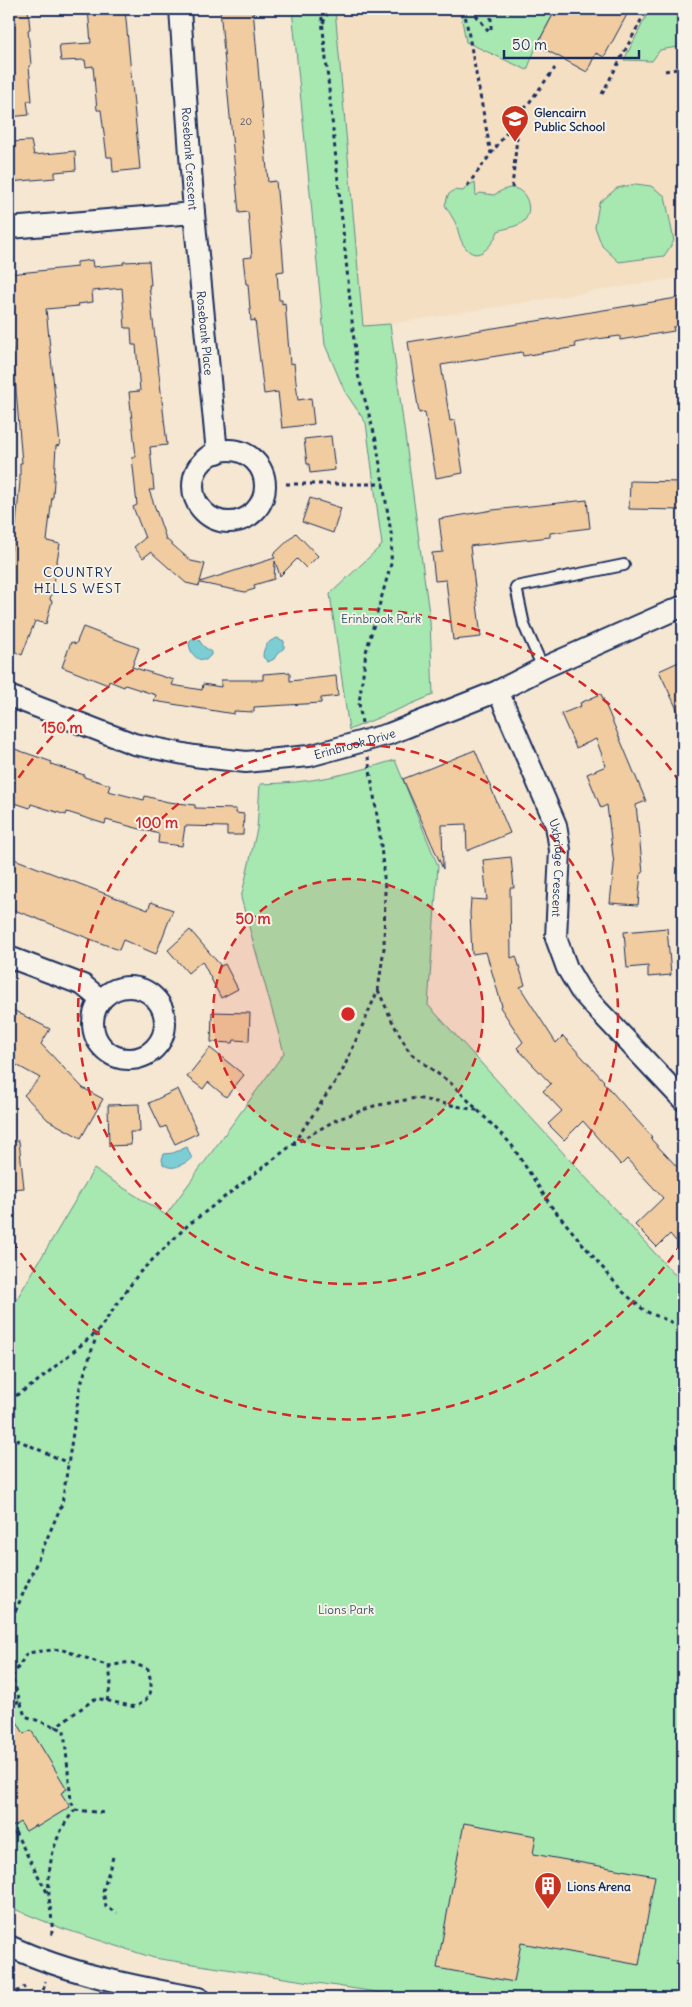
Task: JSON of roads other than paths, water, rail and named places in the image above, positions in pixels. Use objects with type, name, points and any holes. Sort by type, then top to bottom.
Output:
[{"type":"street","name":"Rosebank Crescent","points":[[9,228],[194,214],[180,9]]},
{"type":"street","name":"Rosebank Place","points":[[194,214],[217,453]]},
{"type":"street","name":"Erinbrook Drive","points":[[9,696],[134,744],[194,756],[246,762],[309,756],[389,734],[498,691],[543,668],[683,606]]},
{"type":"street","name":"Uxbridge Crescent","points":[[498,691],[556,826],[560,850],[556,938],[567,968],[580,990],[683,1100]]},
{"type":"street","points":[[9,957],[83,985],[101,1000]]},
{"type":"street","points":[[9,1946],[152,1994],[199,1998]]},
{"type":"lane","points":[[543,668],[524,625],[516,587],[624,565]]},
{"type":"water","points":[[193,638],[199,640],[211,652],[211,655],[206,660],[196,658],[192,653],[189,643]]},
{"type":"water","points":[[277,638],[284,641],[284,648],[274,659],[268,662],[263,657],[265,647]]},
{"type":"water","points":[[187,1147],[192,1159],[174,1167],[163,1164],[164,1154],[173,1153]]},
{"type":"place","name":"Glencairn Public School","points":[[515,143]]},
{"type":"place","name":"Lions Arena","points":[[548,1910]]},
{"type":"district","name":"COUNTRY HILLS WEST","points":[[78,580]]},
{"type":"park label","name":"Erinbrook Park","points":[[381,618]]},
{"type":"park label","name":"Lions Park","points":[[346,1609]]}]
